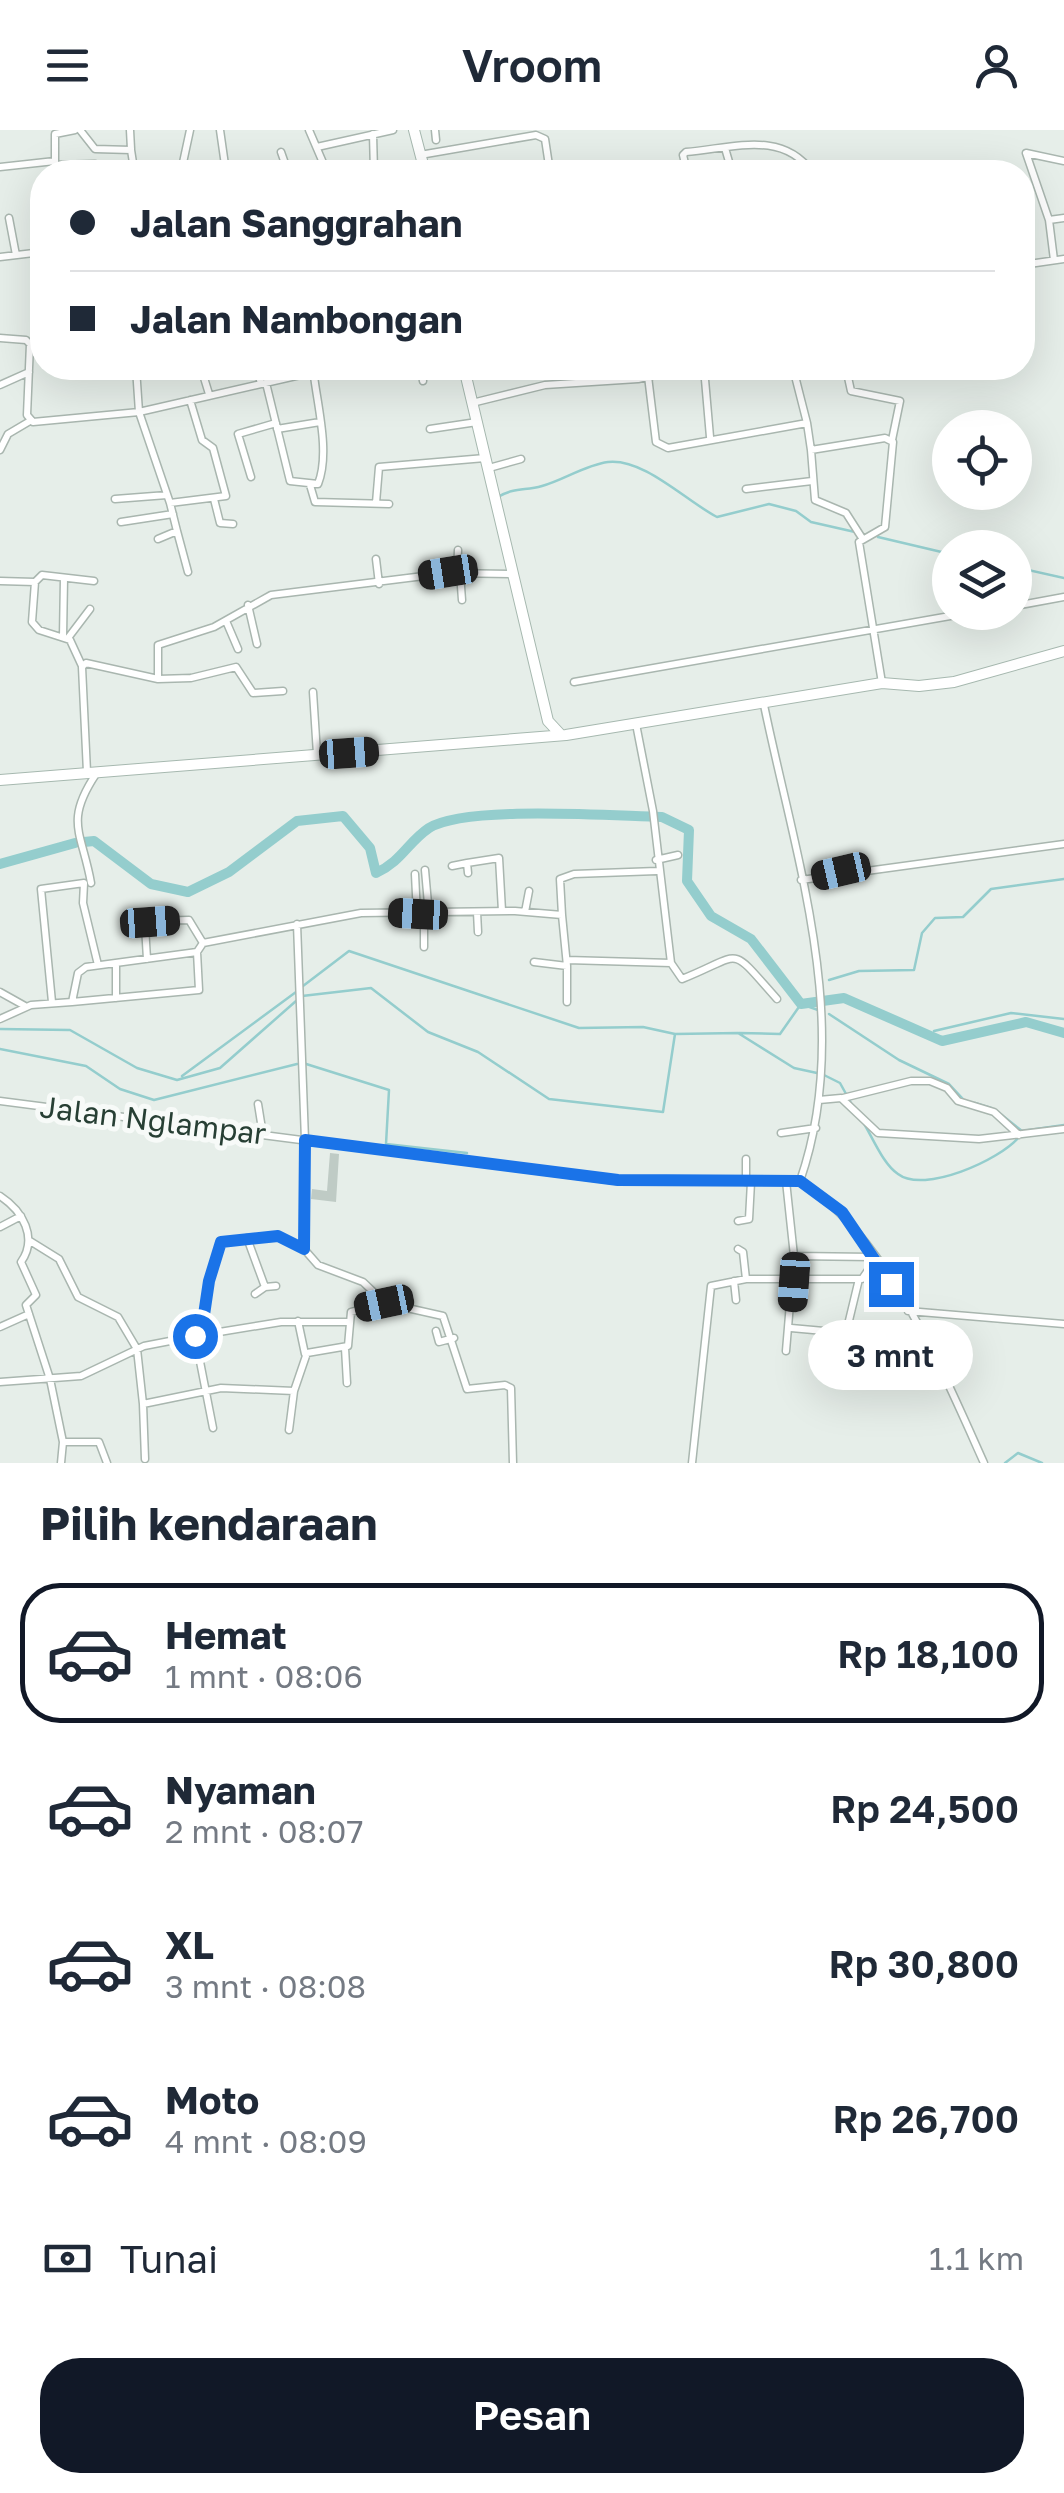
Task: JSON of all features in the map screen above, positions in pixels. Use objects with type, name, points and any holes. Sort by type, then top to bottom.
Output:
[{"type":"main road","points":[[414,130],[421,160]]},
{"type":"main road","points":[[467,380],[548,722],[547,736]]},
{"type":"main road","points":[[0,780],[547,736],[764,705],[882,683],[919,686],[954,682],[1064,650]]},
{"type":"main road","points":[[548,722],[561,734]]},
{"type":"street","points":[[55,160],[55,134],[78,130],[94,148],[95,160]]},
{"type":"street","points":[[130,130],[132,160]]},
{"type":"street","points":[[184,160],[190,130]]},
{"type":"street","points":[[220,130],[224,160]]},
{"type":"street","points":[[309,130],[322,160]]},
{"type":"street","points":[[317,147],[393,130]]},
{"type":"street","points":[[435,130],[436,140]]},
{"type":"street","points":[[493,130],[496,139]]},
{"type":"street","points":[[762,130],[803,160]]},
{"type":"street","points":[[420,154],[544,133],[548,160]]},
{"type":"street","points":[[373,134],[374,160]]},
{"type":"street","points":[[130,140],[140,138]]},
{"type":"street","points":[[685,160],[684,154],[772,140]]},
{"type":"street","points":[[94,148],[131,150]]},
{"type":"street","points":[[725,148],[728,160]]},
{"type":"street","points":[[281,152],[284,160]]},
{"type":"street","points":[[1028,160],[1026,153],[1064,161]]},
{"type":"street","points":[[0,167],[30,166]]},
{"type":"street","points":[[1035,179],[1049,220],[1054,260]]},
{"type":"street","points":[[9,218],[16,256]]},
{"type":"street","points":[[1049,220],[1064,218]]},
{"type":"street","points":[[0,257],[30,254]]},
{"type":"street","points":[[1035,263],[1064,259]]},
{"type":"street","points":[[0,338],[28,340],[30,420]]},
{"type":"street","points":[[0,385],[29,372]]},
{"type":"street","points":[[138,380],[142,412],[173,514],[181,564]]},
{"type":"street","points":[[205,380],[209,394]]},
{"type":"street","points":[[262,380],[290,481],[318,484],[322,472],[315,380]]},
{"type":"street","points":[[0,450],[8,434],[30,420],[142,412],[209,394],[286,380]]},
{"type":"street","points":[[472,403],[582,380]]},
{"type":"street","points":[[649,380],[658,446],[686,446],[710,437],[808,423]]},
{"type":"street","points":[[705,380],[710,437]]},
{"type":"street","points":[[795,380],[808,423],[815,500],[846,513],[862,538]]},
{"type":"street","points":[[849,380],[852,391],[900,401],[892,440],[885,526],[858,542],[882,683]]},
{"type":"street","points":[[115,499],[226,496],[214,448],[202,440],[190,400]]},
{"type":"street","points":[[251,477],[238,434],[320,422]]},
{"type":"street","points":[[430,429],[477,422]]},
{"type":"street","points":[[811,450],[892,440]]},
{"type":"street","points":[[376,503],[379,468],[521,459]]},
{"type":"street","points":[[746,490],[812,481]]},
{"type":"street","points":[[310,484],[314,502],[389,504]]},
{"type":"street","points":[[214,499],[220,523],[233,524]]},
{"type":"street","points":[[121,522],[173,514]]},
{"type":"street","points":[[158,539],[176,532]]},
{"type":"street","points":[[176,532],[188,572]]},
{"type":"street","points":[[458,550],[462,600]]},
{"type":"street","points":[[376,559],[379,584]]},
{"type":"street","points":[[158,679],[158,645],[226,622],[248,605],[271,595],[459,573],[511,574]]},
{"type":"street","points":[[0,581],[35,582],[42,576],[94,581]]},
{"type":"street","points":[[64,578],[65,638],[82,666],[92,773],[75,819],[87,883],[82,903],[98,965]]},
{"type":"street","points":[[35,582],[32,622],[39,630],[65,638]]},
{"type":"street","points":[[1032,603],[1064,596]]},
{"type":"street","points":[[248,605],[257,644]]},
{"type":"street","points":[[65,638],[90,609]]},
{"type":"street","points":[[574,682],[932,620]]},
{"type":"street","points":[[226,622],[238,649]]},
{"type":"street","points":[[82,666],[88,662],[158,679],[191,678],[236,667],[253,693],[283,691]]},
{"type":"street","points":[[312,692],[317,756]]},
{"type":"street","points":[[764,705],[824,1008],[816,1128],[800,1181],[842,1212],[908,1310],[984,1463]]},
{"type":"street","points":[[636,724],[653,810],[657,871],[672,963],[682,979],[717,960],[734,957],[744,962],[778,999]]},
{"type":"street","points":[[800,880],[1064,844]]},
{"type":"street","points":[[656,860],[678,855]]},
{"type":"street","points":[[452,866],[499,858],[502,911]]},
{"type":"street","points":[[467,863],[468,872]]},
{"type":"street","points":[[424,947],[425,870]]},
{"type":"street","points":[[567,1002],[560,879],[574,874],[657,871]]},
{"type":"street","points":[[415,874],[423,915]]},
{"type":"street","points":[[52,1002],[39,891],[102,881]]},
{"type":"street","points":[[525,912],[529,890]]},
{"type":"street","points":[[0,1020],[26,1006],[52,1002],[199,990],[197,952],[203,942],[296,924],[361,913],[502,911],[562,916]]},
{"type":"street","points":[[477,912],[478,932]]},
{"type":"street","points":[[147,959],[145,926],[150,922],[188,920],[203,942]]},
{"type":"street","points":[[296,924],[305,1140],[304,1249]]},
{"type":"street","points":[[72,1002],[78,974],[98,965],[197,952]]},
{"type":"street","points":[[534,962],[672,963]]},
{"type":"street","points":[[116,964],[116,998]]},
{"type":"street","points":[[0,991],[26,1006]]},
{"type":"street","points":[[819,1100],[911,1080],[930,1081],[948,1088],[958,1101],[994,1112],[1020,1136]]},
{"type":"street","points":[[842,1098],[878,1133],[978,1139],[1064,1129]]},
{"type":"street","name":"Jalan Nglampar","points":[[0,1102],[618,1180],[800,1181]]},
{"type":"street","points":[[258,1104],[263,1135]]},
{"type":"street","points":[[781,1133],[816,1128]]},
{"type":"street","points":[[738,1221],[750,1218],[746,1159]]},
{"type":"street","points":[[786,1181],[794,1256],[791,1328],[786,1351]]},
{"type":"street","points":[[0,1196],[20,1216],[30,1241],[59,1259],[78,1296],[116,1314],[137,1349],[145,1459]]},
{"type":"street","points":[[0,1227],[20,1216]]},
{"type":"street","points":[[213,1428],[198,1336],[218,1245],[278,1236],[304,1249],[318,1265],[363,1282],[384,1303]]},
{"type":"street","points":[[247,1238],[265,1287]]},
{"type":"street","points":[[30,1241],[20,1262],[35,1293],[26,1302],[50,1380],[63,1442],[61,1463]]},
{"type":"street","points":[[738,1249],[744,1252],[746,1278]]},
{"type":"street","points":[[794,1256],[874,1258]]},
{"type":"street","points":[[692,1463],[710,1288],[746,1278],[794,1282],[859,1280],[866,1277],[874,1258]]},
{"type":"street","points":[[791,1328],[838,1334],[848,1331],[848,1307],[859,1280]]},
{"type":"street","points":[[734,1281],[736,1300]]},
{"type":"street","points":[[256,1294],[265,1287],[276,1286]]},
{"type":"street","points":[[305,1355],[351,1344],[354,1310],[384,1303],[444,1316],[467,1388],[511,1388],[513,1463]]},
{"type":"street","points":[[908,1310],[1064,1324]]},
{"type":"street","points":[[0,1327],[29,1314]]},
{"type":"street","points":[[289,1430],[294,1391],[305,1355],[298,1322]]},
{"type":"street","points":[[0,1382],[50,1380],[101,1369],[137,1349],[198,1336],[298,1322],[350,1322]]},
{"type":"street","points":[[436,1331],[440,1346],[454,1338]]},
{"type":"street","points":[[838,1334],[834,1362],[848,1365]]},
{"type":"street","points":[[345,1348],[347,1382]]},
{"type":"street","points":[[143,1404],[239,1386],[294,1391]]},
{"type":"street","points":[[63,1442],[99,1442],[106,1463]]},
{"type":"building","points":[[330,1153],[339,1154],[336,1202],[311,1199],[312,1189],[327,1191]]},
{"type":"waterway","points":[[498,497],[599,464],[622,463],[650,473],[717,517],[769,504],[796,511],[811,522],[855,532]]},
{"type":"waterway","points":[[878,537],[932,550]]},
{"type":"waterway","points":[[1032,571],[1064,578]]},
{"type":"waterway","points":[[84,842],[94,841],[151,884],[188,892],[229,872],[297,821],[343,816],[370,848],[376,873],[429,828],[448,821],[506,814],[662,817],[689,830],[687,881],[711,916],[751,939],[801,1004],[844,998],[942,1041],[1026,1022],[1064,1033]]},
{"type":"waterway","points":[[0,864],[75,843]]},
{"type":"waterway","points":[[829,980],[859,971],[914,970],[922,933],[935,918],[963,917],[991,889],[1064,879]]},
{"type":"waterway","points":[[303,986],[349,951],[579,1028],[643,1027],[675,1034]]},
{"type":"waterway","points":[[302,996],[371,988],[428,1032],[478,1052],[549,1099],[663,1112],[675,1034],[738,1033],[794,1068],[817,1073]]},
{"type":"waterway","points":[[182,1076],[296,992]]},
{"type":"waterway","points":[[0,1029],[70,1030],[137,1068],[177,1080],[220,1068],[296,1001]]},
{"type":"waterway","points":[[739,1033],[780,1034],[801,1004],[818,1010]]},
{"type":"waterway","points":[[934,1031],[1011,1013],[1064,1019]]},
{"type":"waterway","points":[[829,1014],[899,1060],[949,1084],[963,1099]]},
{"type":"waterway","points":[[0,1049],[86,1066],[120,1089],[154,1100],[297,1064]]},
{"type":"waterway","points":[[303,1063],[389,1090],[386,1144],[467,1153]]},
{"type":"waterway","points":[[824,1075],[840,1083],[851,1103]]},
{"type":"waterway","points":[[975,1103],[991,1108]]},
{"type":"waterway","points":[[998,1112],[1022,1131],[1064,1125]]},
{"type":"waterway","points":[[863,1122],[888,1164],[910,1179],[925,1180],[961,1172],[996,1155],[1019,1137]]},
{"type":"waterway","points":[[1005,1463],[1018,1453],[1042,1463]]},
{"type":"route","points":[[195,1336],[201,1335],[209,1281],[221,1242],[278,1236],[304,1249],[305,1140],[618,1180],[697,1184],[800,1181],[842,1212],[891,1284]]}]
